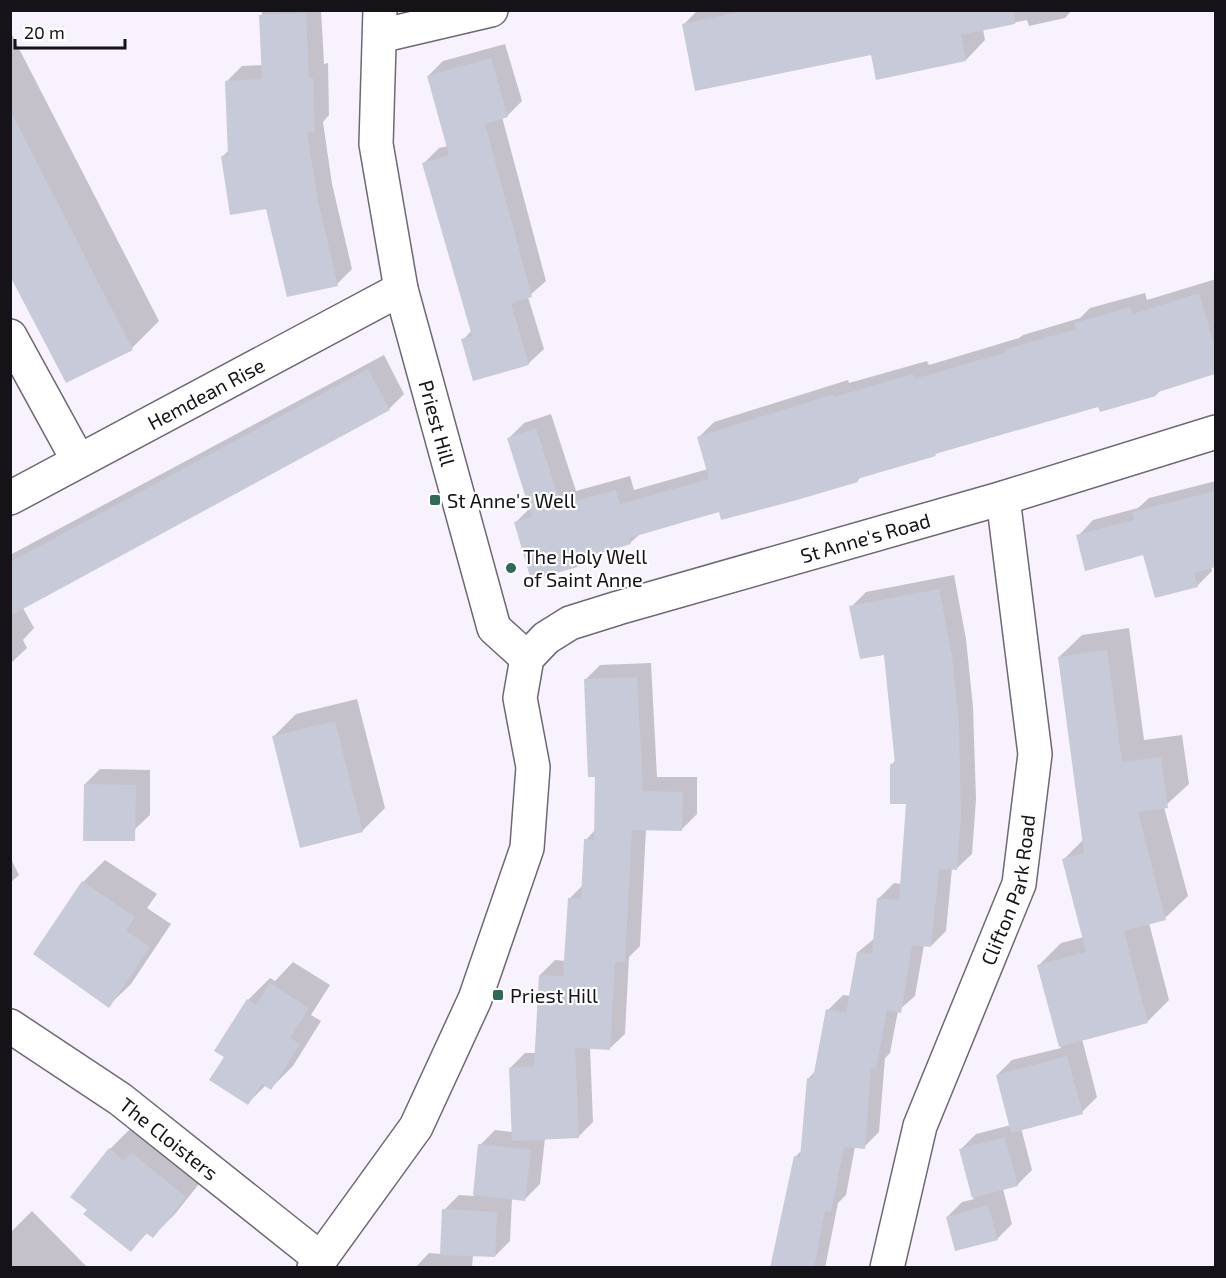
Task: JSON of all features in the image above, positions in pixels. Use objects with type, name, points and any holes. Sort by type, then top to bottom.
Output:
[{"type":"street","points":[[380,23],[491,10]]},
{"type":"street","name":"Priest Hill","points":[[380,23],[376,144],[401,289],[494,628],[527,658]]},
{"type":"street","name":"Hemdean Rise","points":[[10,498],[401,289]]},
{"type":"street","points":[[10,336],[78,460]]},
{"type":"street","name":"St Anne's Road","points":[[527,658],[546,638],[570,623],[1003,498],[1215,432]]},
{"type":"street","name":"Clifton Park Road","points":[[887,1268],[920,1126],[1019,885],[1035,754],[1003,498]]},
{"type":"street","points":[[318,1263],[416,1127],[479,988],[527,848],[532,767],[520,698],[527,658]]},
{"type":"street","name":"The Cloisters","points":[[10,1026],[120,1099],[318,1263]]},
{"type":"building","points":[[749,10],[1014,10],[1015,24],[961,35],[966,61],[876,80],[871,55],[695,91],[682,24]]},
{"type":"building","points":[[306,13],[309,78],[313,78],[315,132],[307,132],[318,200],[338,286],[287,297],[266,209],[230,215],[221,156],[228,155],[225,81],[262,79],[259,15]]},
{"type":"building","points":[[491,58],[508,117],[485,124],[532,297],[511,303],[529,365],[473,381],[461,339],[472,336],[422,163],[449,155],[427,76]]},
{"type":"building","points":[[10,110],[133,350],[66,383],[10,276]]},
{"type":"building","points":[[1199,293],[1215,347],[1215,374],[1155,393],[1156,396],[1100,412],[1098,407],[935,454],[936,456],[857,479],[858,482],[797,500],[721,520],[719,512],[629,538],[631,544],[576,560],[578,567],[531,580],[514,522],[532,517],[507,438],[536,428],[561,505],[616,490],[620,504],[709,479],[697,437],[833,394],[834,397],[913,374],[914,379],[1007,352],[1006,349],[1076,329],[1074,323],[1130,307],[1133,314]]},
{"type":"building","points":[[368,369],[390,410],[10,616],[10,562]]},
{"type":"building","points":[[1215,491],[1215,567],[1194,573],[1198,587],[1155,598],[1143,555],[1085,571],[1076,535],[1134,520],[1132,512]]},
{"type":"building","points":[[939,589],[952,655],[959,723],[961,815],[957,870],[939,869],[931,947],[912,945],[901,1013],[887,1010],[876,1069],[871,1068],[865,1149],[844,1147],[831,1212],[825,1211],[814,1268],[770,1268],[794,1156],[800,1158],[807,1078],[813,1078],[826,1009],[846,1013],[857,952],[872,954],[877,898],[899,900],[906,804],[890,804],[890,764],[895,764],[884,655],[860,659],[849,606]]},
{"type":"building","points":[[1107,650],[1122,762],[1161,757],[1168,808],[1138,812],[1166,920],[1124,931],[1148,1023],[1059,1047],[1037,965],[1086,952],[1062,859],[1084,853],[1058,657]]},
{"type":"building","points":[[637,677],[643,791],[683,792],[682,831],[632,830],[625,962],[615,962],[610,1050],[575,1048],[579,1138],[512,1141],[509,1068],[534,1066],[539,975],[563,976],[568,898],[581,899],[584,839],[594,840],[595,777],[588,777],[584,679]]},
{"type":"building","points":[[335,721],[363,832],[300,848],[272,736]]},
{"type":"building","points":[[84,784],[136,785],[135,841],[83,841]]},
{"type":"building","points":[[82,881],[135,917],[126,931],[150,947],[109,1008],[33,954]]},
{"type":"building","points":[[270,983],[309,1008],[290,1038],[300,1044],[271,1090],[262,1084],[248,1105],[209,1080],[224,1057],[214,1051],[247,999],[256,1005]]},
{"type":"building","points":[[1067,1056],[1083,1114],[1011,1133],[996,1075]]},
{"type":"building","points":[[1005,1137],[1018,1186],[972,1198],[959,1149]]},
{"type":"building","points":[[478,1144],[531,1150],[525,1201],[473,1195]]},
{"type":"building","points":[[109,1148],[124,1161],[131,1152],[186,1197],[153,1238],[146,1233],[131,1252],[83,1214],[87,1210],[70,1197]]},
{"type":"building","points":[[988,1205],[998,1240],[955,1251],[946,1217]]},
{"type":"building","points":[[442,1209],[497,1212],[495,1257],[440,1255]]},
{"type":"place","name":"St Anne's Well","points":[[435,500]]},
{"type":"place","name":"The Holy Well of Saint Anne","points":[[511,568]]},
{"type":"place","name":"Priest Hill","points":[[498,995]]}]
